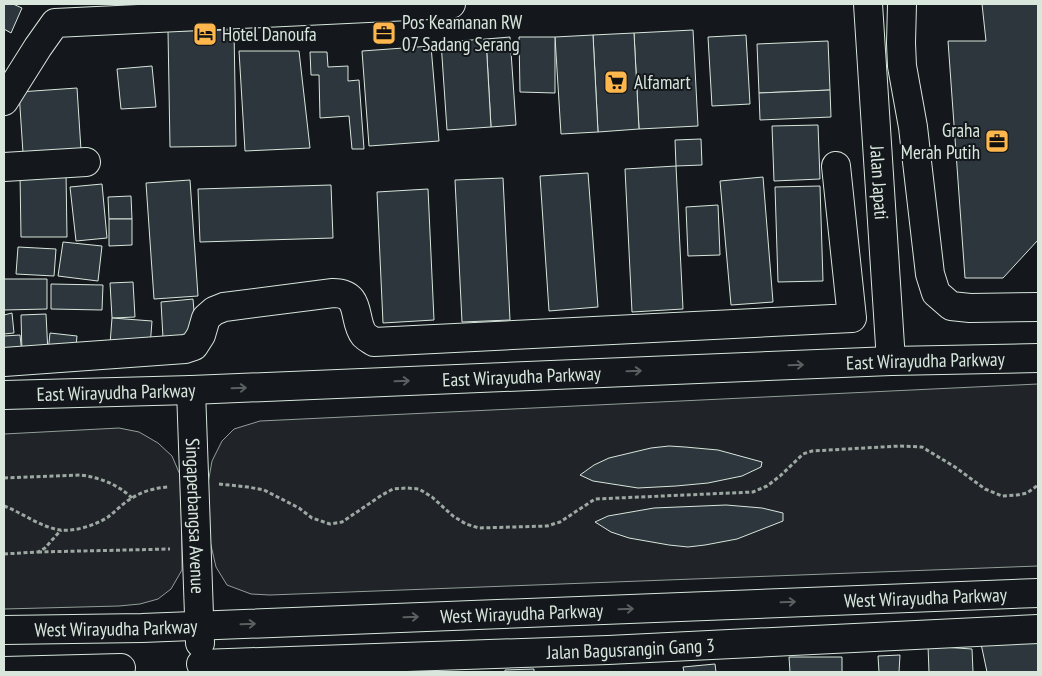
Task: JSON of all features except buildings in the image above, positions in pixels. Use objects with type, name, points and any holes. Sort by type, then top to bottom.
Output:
[{"type":"street","points":[[4,101],[63,9],[180,11],[451,4]]},
{"type":"street","name":"Jalan Japati","points":[[868,4],[891,361]]},
{"type":"street","points":[[902,4],[902,66],[913,127],[930,274],[936,294],[951,306],[970,308],[1038,307]]},
{"type":"street","points":[[873,69],[902,66]]},
{"type":"street","points":[[4,167],[86,162]]},
{"type":"street","points":[[836,166],[852,318]]},
{"type":"street","points":[[4,362],[185,349],[194,346],[201,335],[206,318],[224,307],[333,293],[342,293],[352,301],[364,334],[374,342],[888,316]]},
{"type":"street","name":"East Wirayudha Parkway","points":[[4,396],[891,361],[1038,358]]},
{"type":"street","name":"Singaperbangsa Avenue","points":[[191,390],[200,626],[209,666]]},
{"type":"street","name":"West Wirayudha Parkway","points":[[4,630],[200,626],[1038,592]]},
{"type":"street","name":"Jalan Bagusrangin Gang 3","points":[[209,666],[608,650],[1038,629]]},
{"type":"street","points":[[4,671],[121,668]]},
{"type":"path","points":[[4,506],[42,524],[61,530],[78,529],[107,518],[132,498],[157,487],[230,484],[264,490],[298,508],[312,518],[330,524],[342,522],[393,489],[406,488],[419,489],[432,497],[453,516],[466,524],[478,528],[547,526],[560,522],[595,499],[753,492],[767,486],[804,454],[812,451],[900,446],[922,447],[955,466],[985,489],[1002,496],[1017,496],[1027,493],[1038,485]]},
{"type":"path","points":[[4,478],[89,476],[114,484],[132,498]]},
{"type":"path","points":[[38,552],[46,548],[61,530]]},
{"type":"path","points":[[4,554],[197,549]]},
{"type":"shaded area","points":[[1038,384],[1038,566],[270,595],[251,594],[227,585],[216,567],[210,541],[207,489],[212,461],[222,441],[234,429],[260,421]]},
{"type":"shaded area","points":[[119,428],[139,432],[158,443],[172,456],[181,477],[182,570],[171,589],[158,599],[140,604],[4,609],[4,434]]},
{"type":"place","name":"Pos Keamanan RW 07 Sadang Serang","points":[[384,33]]},
{"type":"place","name":"Hotel Danoufa","points":[[205,34]]},
{"type":"place","name":"Alfamart","points":[[616,82]]},
{"type":"place","name":"Graha Merah Putih","points":[[997,141]]}]
